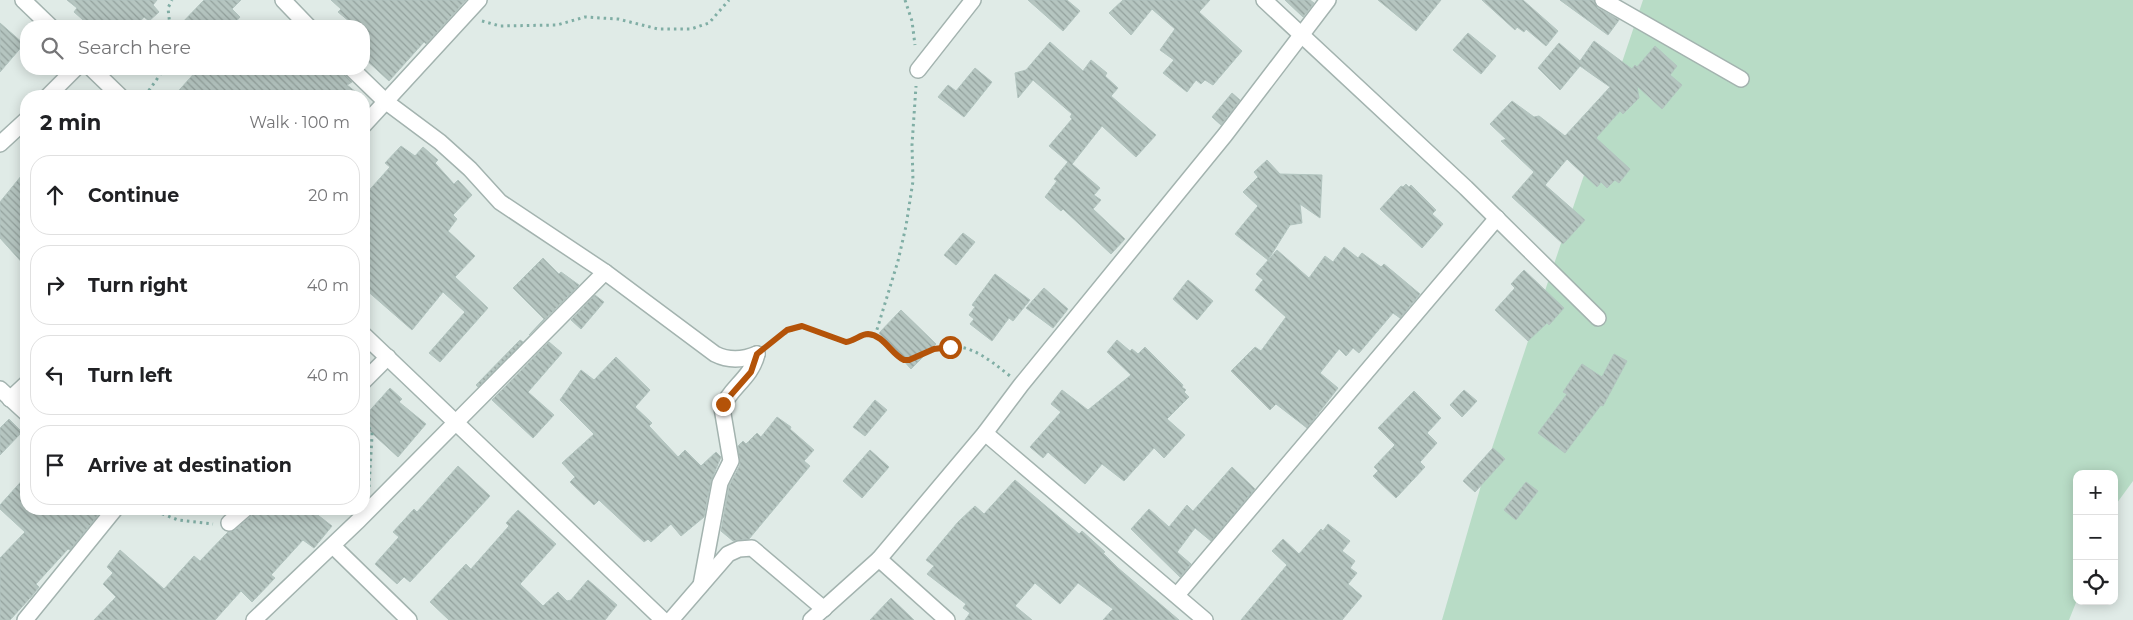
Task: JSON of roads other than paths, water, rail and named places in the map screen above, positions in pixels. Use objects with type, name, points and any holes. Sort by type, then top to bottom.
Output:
[{"type":"street","points":[[23,0],[44,20]]},
{"type":"street","points":[[283,0],[302,20]]},
{"type":"street","points":[[370,118],[479,0]]},
{"type":"street","points":[[918,70],[974,0]]},
{"type":"street","points":[[1264,0],[1497,218],[1598,318]]},
{"type":"street","points":[[811,620],[879,559],[985,433],[1021,384],[1225,135],[1328,0]]},
{"type":"street","points":[[1603,0],[1741,79]]},
{"type":"street","points":[[54,90],[68,75]]},
{"type":"street","points":[[98,75],[114,90]]},
{"type":"street","points":[[358,75],[385,101],[440,142],[470,169],[500,202],[606,272],[715,354],[742,359],[757,354],[751,372],[725,401],[722,408],[731,461],[720,484],[701,585]]},
{"type":"street","points":[[0,144],[20,126]]},
{"type":"street","points":[[1177,595],[1497,218]]},
{"type":"street","points":[[370,509],[606,272]]},
{"type":"street","points":[[370,340],[663,620]]},
{"type":"street","points":[[370,376],[388,357]]},
{"type":"street","points":[[20,387],[5,394],[20,408]]},
{"type":"street","points":[[985,433],[1205,620]]},
{"type":"street","points":[[25,620],[110,515]]},
{"type":"street","points":[[229,523],[239,515]]},
{"type":"street","points":[[254,620],[364,515]]},
{"type":"street","points":[[333,546],[409,620]]},
{"type":"street","points":[[671,620],[728,554],[739,549],[752,548],[824,609]]},
{"type":"street","points":[[879,559],[947,620]]}]
